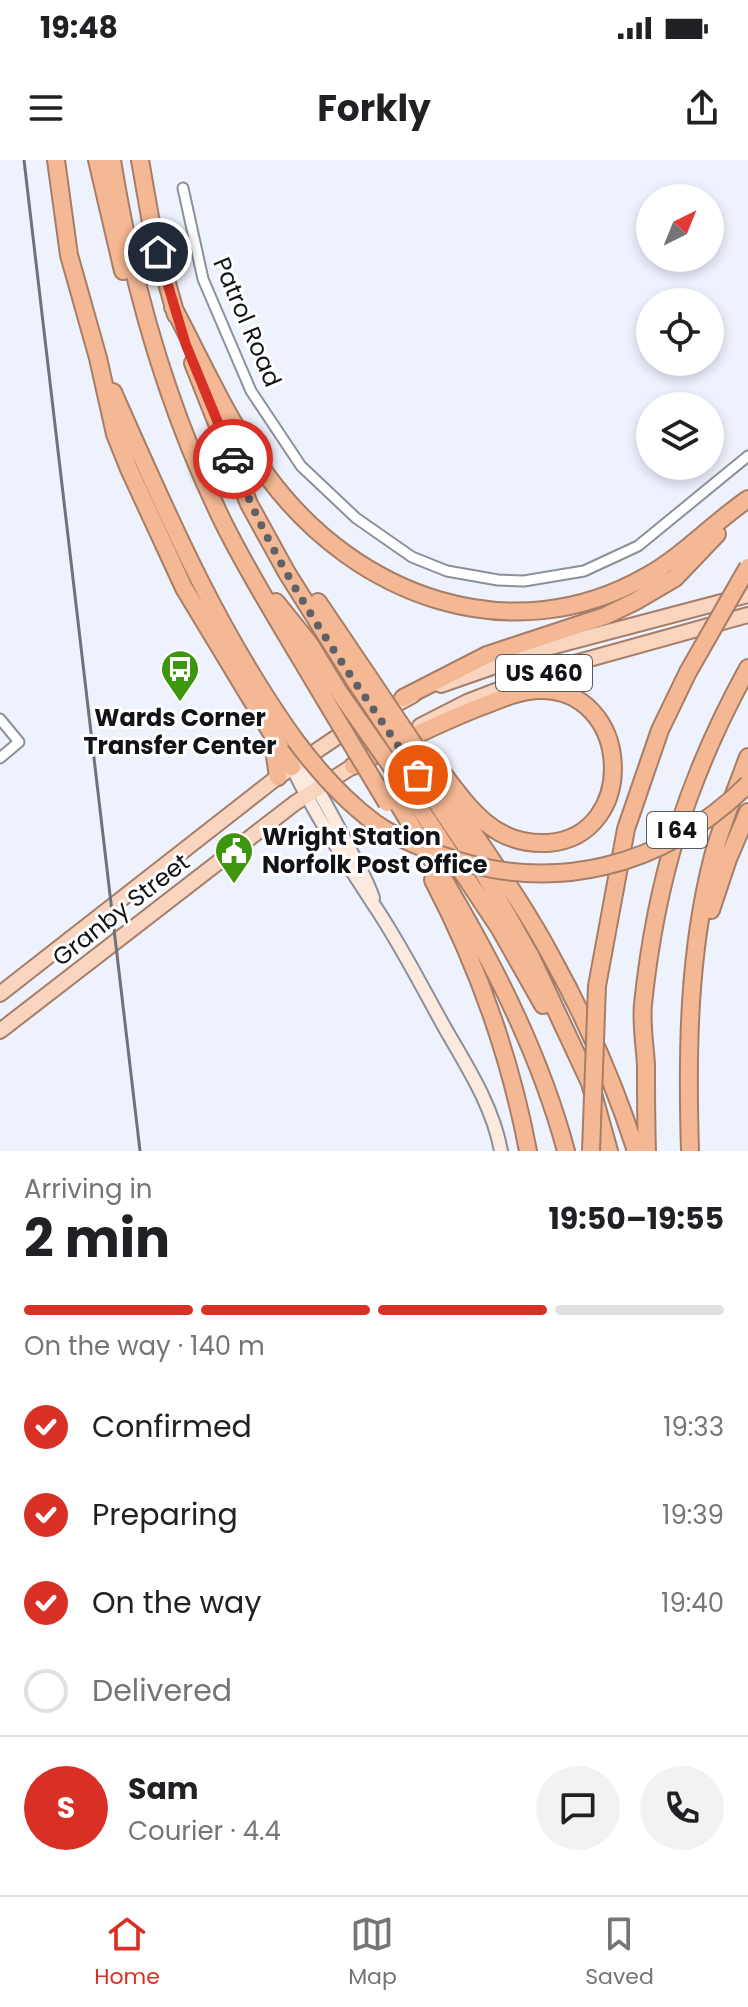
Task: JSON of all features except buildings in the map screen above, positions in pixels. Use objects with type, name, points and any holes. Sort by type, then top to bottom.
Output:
[{"type":"highway","points":[[56,160],[69,255],[98,358],[115,434],[184,588],[270,729],[296,764]]},
{"type":"highway","points":[[66,160],[68,201],[83,306]]},
{"type":"highway","points":[[97,160],[130,296],[208,488],[241,556],[309,643],[356,759],[412,782],[459,795],[488,825],[518,840],[540,843],[560,842],[572,837],[595,818],[610,792],[614,769],[609,738],[598,719],[582,703],[566,695],[536,690],[515,693],[356,759]]},
{"type":"highway","points":[[112,160],[131,258],[159,364]]},
{"type":"highway","points":[[140,160],[153,234],[173,307],[207,400],[232,456],[287,556],[361,677],[412,782],[468,920],[507,993],[552,1101],[566,1151]]},
{"type":"highway","points":[[173,307],[236,428],[284,497],[323,537],[355,562],[382,579],[422,597],[469,608],[518,612],[582,602],[648,576],[748,500]]},
{"type":"highway","points":[[98,358],[193,568],[269,701],[321,774],[374,822],[394,835],[459,862],[518,873],[586,870],[640,856],[698,827],[726,807],[748,784]]},
{"type":"highway","points":[[403,698],[487,655],[605,616],[651,593],[675,578],[748,500]]},
{"type":"highway","name":"I 64","points":[[591,1151],[597,986],[626,829],[660,730],[688,672],[748,567]]},
{"type":"highway","name":"I 64","points":[[647,1151],[643,1004],[650,935],[683,811],[717,727],[748,668]]},
{"type":"highway","points":[[361,677],[409,734],[412,782],[444,902],[479,977],[499,1036],[521,1113],[528,1151]]},
{"type":"highway","points":[[332,695],[412,782],[549,951],[589,1027],[636,1151]]},
{"type":"highway","points":[[270,729],[278,777]]},
{"type":"highway","name":"I 64","points":[[690,1151],[689,1046],[693,970],[703,902],[723,822],[748,757]]},
{"type":"highway","points":[[412,782],[590,1083],[609,1151]]},
{"type":"highway","points":[[689,1046],[711,909],[748,812]]},
{"type":"main road","name":"Granby Street","points":[[0,994],[278,777],[403,698],[547,648],[748,595]]},
{"type":"main road","name":"Granby Street","points":[[0,1031],[356,759],[467,702],[566,665],[748,615]]},
{"type":"main road","points":[[296,764],[353,875],[377,909],[482,1095],[498,1131],[501,1151]]},
{"type":"street","name":"Patrol Road","points":[[183,188],[203,279],[251,391],[301,466],[356,518],[412,557],[447,571],[498,580],[524,581],[584,571],[638,546],[748,456]]},
{"type":"street","points":[[0,719],[19,742],[0,758]]},
{"type":"railway","points":[[24,160],[140,1151]]},
{"type":"way so far","points":[[233,459],[249,504],[287,573],[418,775]]},
{"type":"place","name":"Wards Corner Transfer Center","points":[[180,703]]},
{"type":"place","name":"Wright Station Norfolk Post Office","points":[[234,885]]},
{"type":"route","points":[[158,252],[186,345],[233,459]]}]
